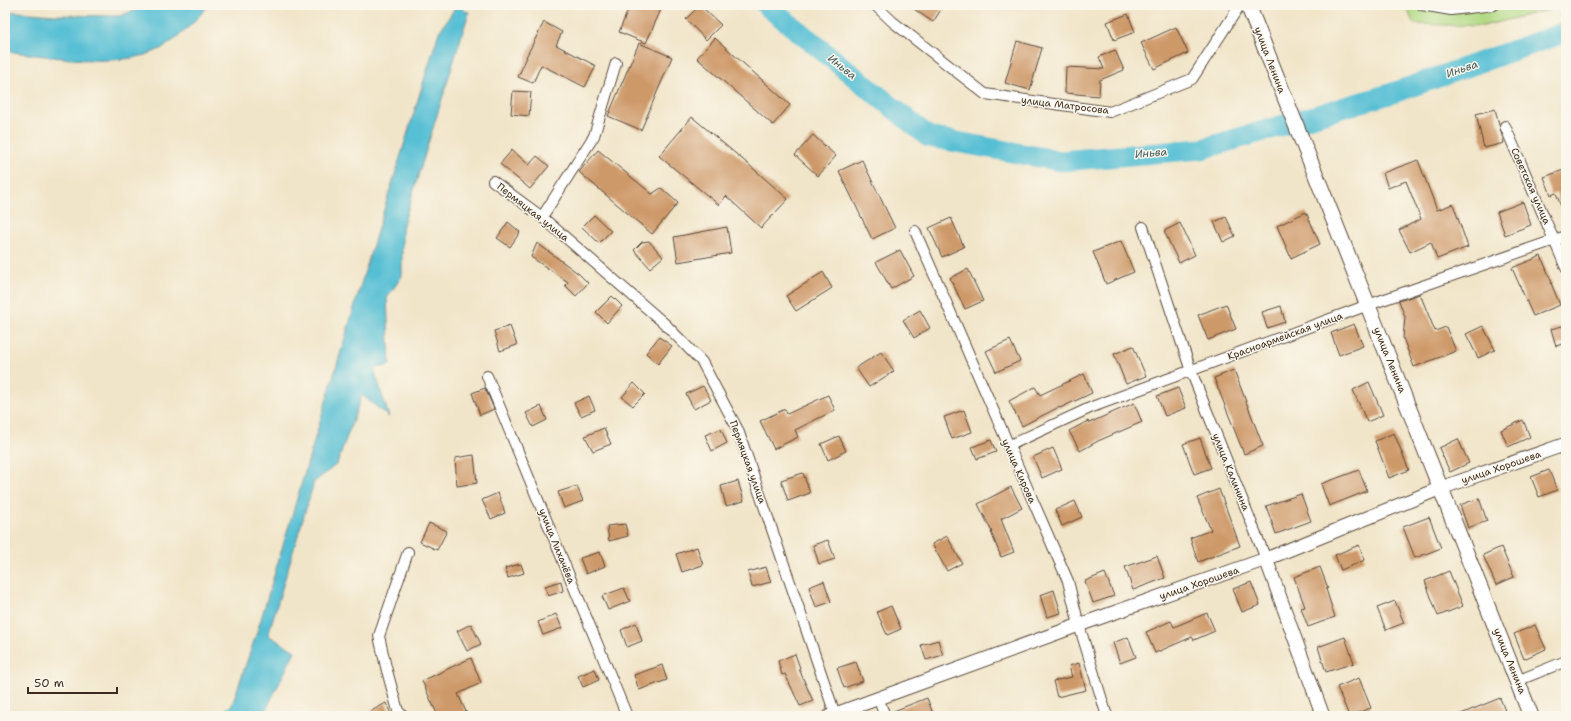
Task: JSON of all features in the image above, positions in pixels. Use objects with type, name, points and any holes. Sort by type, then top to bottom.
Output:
[{"type":"main road","name":"улица Ленина","points":[[1248,5],[1302,144],[1531,716]]},
{"type":"street","name":"улица Матросова","points":[[875,5],[893,22],[985,94],[1110,112],[1192,79],[1240,5]]},
{"type":"street","points":[[1422,5],[1450,10],[1494,5]]},
{"type":"street","points":[[542,217],[594,136],[616,63]]},
{"type":"street","name":"Советская улица","points":[[1505,126],[1555,239],[1566,268]]},
{"type":"street","name":"Пермяцкая улица","points":[[493,181],[542,217],[665,324],[702,362],[738,430],[833,715]]},
{"type":"street","name":"улица Калинина","points":[[1143,227],[1191,372],[1266,559],[1323,716]]},
{"type":"street","name":"улица Кирова","points":[[915,231],[1068,582],[1107,716]]},
{"type":"street","name":"Красноармейская улица","points":[[1008,446],[1092,407],[1368,306],[1566,236]]},
{"type":"street","name":"улица Лихачёва","points":[[488,376],[627,716]]},
{"type":"street","name":"улица Хорошева","points":[[833,715],[1266,559],[1441,488],[1566,444]]},
{"type":"street","points":[[403,716],[398,711],[386,667],[380,636],[408,552]]},
{"type":"street","points":[[1517,681],[1566,661]]},
{"type":"street","points":[[878,698],[885,716]]},
{"type":"green space","points":[[1405,5],[1561,5],[1548,10],[1483,26],[1414,24]]},
{"type":"water","points":[[148,5],[209,5],[190,26],[167,45],[151,53],[131,58],[88,60],[5,51],[5,11],[54,15],[120,16]]},
{"type":"water","points":[[457,5],[466,5],[463,11],[469,12],[402,228],[402,276],[387,298],[390,365],[374,369],[389,417],[362,395],[337,464],[314,482],[268,635],[295,651],[263,716],[217,716],[232,705],[258,629],[368,261],[439,32]]},
{"type":"building","points":[[630,5],[663,5],[646,43],[619,32]]},
{"type":"building","points":[[700,5],[721,25],[706,40],[686,19]]},
{"type":"building","points":[[908,5],[944,5],[933,22]]},
{"type":"building","points":[[1128,14],[1135,32],[1114,40],[1107,22]]},
{"type":"building","points":[[544,22],[562,32],[556,45],[596,66],[585,87],[541,65],[533,83],[518,77],[526,57]]},
{"type":"building","points":[[1176,27],[1188,53],[1154,69],[1141,43]]},
{"type":"building","points":[[715,38],[790,105],[773,125],[697,58]]},
{"type":"building","points":[[1017,41],[1042,48],[1030,90],[1005,83]]},
{"type":"building","points":[[639,43],[672,57],[641,130],[608,116]]},
{"type":"building","points":[[1115,50],[1124,70],[1100,80],[1099,96],[1065,93],[1066,67],[1104,69],[1099,57]]},
{"type":"building","points":[[513,91],[531,92],[529,116],[511,114]]},
{"type":"building","points":[[1495,109],[1504,143],[1484,148],[1476,114]]},
{"type":"building","points":[[692,117],[788,199],[761,228],[726,196],[719,205],[659,156]]},
{"type":"building","points":[[813,135],[836,156],[818,176],[795,155]]},
{"type":"building","points":[[512,150],[529,165],[537,156],[549,166],[530,189],[500,164]]},
{"type":"building","points":[[598,150],[652,194],[661,188],[678,203],[652,234],[579,172]]},
{"type":"building","points":[[862,160],[895,228],[872,239],[839,171]]},
{"type":"building","points":[[1418,160],[1437,210],[1453,204],[1468,247],[1437,259],[1431,242],[1410,252],[1399,230],[1421,219],[1406,181],[1388,188],[1383,173]]},
{"type":"building","points":[[1566,169],[1565,217],[1556,193],[1551,195],[1544,177]]},
{"type":"building","points":[[1523,202],[1531,225],[1505,235],[1497,212]]},
{"type":"building","points":[[1306,212],[1320,244],[1291,258],[1277,226]]},
{"type":"building","points":[[594,215],[611,231],[599,243],[582,227]]},
{"type":"building","points":[[1226,217],[1235,236],[1223,242],[1214,222]]},
{"type":"building","points":[[951,218],[964,247],[942,257],[929,228]]},
{"type":"building","points":[[508,222],[520,232],[510,247],[497,238]]},
{"type":"building","points":[[1180,223],[1195,255],[1179,263],[1164,231]]},
{"type":"building","points":[[727,227],[731,253],[678,262],[674,237]]},
{"type":"building","points":[[649,241],[663,257],[650,268],[634,250],[642,242]]},
{"type":"building","points":[[1121,241],[1134,272],[1106,284],[1093,252]]},
{"type":"building","points":[[537,243],[579,274],[588,283],[576,296],[565,285],[568,282],[531,257]]},
{"type":"building","points":[[900,250],[914,276],[891,289],[876,262]]},
{"type":"building","points":[[1541,256],[1560,305],[1533,316],[1512,268]]},
{"type":"building","points":[[968,269],[983,301],[965,309],[950,278]]},
{"type":"building","points":[[823,272],[832,288],[796,311],[786,296]]},
{"type":"building","points":[[1420,294],[1435,331],[1446,327],[1456,351],[1414,367],[1403,338],[1405,317],[1399,301]]},
{"type":"building","points":[[612,296],[622,306],[607,323],[596,312]]},
{"type":"building","points":[[1226,304],[1236,329],[1208,340],[1198,315]]},
{"type":"building","points":[[1281,306],[1285,322],[1267,328],[1262,312]]},
{"type":"building","points":[[920,310],[930,328],[914,338],[903,320]]},
{"type":"building","points":[[1354,324],[1363,346],[1339,355],[1331,333]]},
{"type":"building","points":[[1566,325],[1566,343],[1556,346],[1551,329]]},
{"type":"building","points":[[510,326],[517,345],[500,351],[494,331]]},
{"type":"building","points":[[1483,326],[1495,350],[1478,358],[1466,334]]},
{"type":"building","points":[[659,337],[672,346],[658,364],[646,353]]},
{"type":"building","points":[[1010,340],[1020,361],[996,372],[986,351]]},
{"type":"building","points":[[1133,346],[1146,376],[1126,384],[1114,354]]},
{"type":"building","points":[[881,352],[894,371],[869,387],[856,368]]},
{"type":"building","points":[[1234,370],[1263,446],[1244,454],[1214,378]]},
{"type":"building","points":[[1084,374],[1092,393],[1060,408],[1059,407],[1022,426],[1009,401],[1035,387],[1040,395]]},
{"type":"building","points":[[1369,382],[1383,415],[1367,422],[1353,390]]},
{"type":"building","points":[[634,383],[645,394],[633,406],[622,397]]},
{"type":"building","points":[[703,386],[711,400],[694,409],[686,394]]},
{"type":"building","points":[[485,388],[494,409],[480,415],[472,393]]},
{"type":"building","points":[[1178,388],[1186,408],[1165,416],[1157,396]]},
{"type":"building","points":[[828,395],[835,410],[795,430],[798,437],[774,449],[760,421],[785,409],[787,414]]},
{"type":"building","points":[[589,396],[595,410],[581,416],[574,403]]},
{"type":"building","points":[[1134,403],[1142,422],[1098,441],[1080,451],[1069,431],[1088,421],[1089,423]]},
{"type":"building","points":[[541,406],[547,420],[533,427],[526,413]]},
{"type":"building","points":[[964,410],[972,432],[952,439],[944,417]]},
{"type":"building","points":[[1523,420],[1530,437],[1508,447],[1501,430]]},
{"type":"building","points":[[604,428],[611,444],[593,451],[585,436]]},
{"type":"building","points":[[721,429],[727,443],[712,451],[705,435]]},
{"type":"building","points":[[1394,433],[1409,470],[1389,478],[1375,441]]},
{"type":"building","points":[[839,436],[846,451],[828,460],[821,444]]},
{"type":"building","points":[[1200,438],[1211,468],[1194,474],[1183,444]]},
{"type":"building","points":[[1458,439],[1469,463],[1450,472],[1439,448]]},
{"type":"building","points":[[991,440],[996,452],[977,459],[972,447]]},
{"type":"building","points":[[1053,448],[1062,469],[1042,478],[1033,457]]},
{"type":"building","points":[[474,455],[477,483],[457,486],[455,458]]},
{"type":"building","points":[[1359,470],[1367,491],[1329,506],[1321,484]]},
{"type":"building","points":[[1549,470],[1557,490],[1539,497],[1531,477]]},
{"type":"building","points":[[803,473],[810,493],[788,501],[781,480]]},
{"type":"building","points":[[738,481],[744,501],[726,506],[721,486]]},
{"type":"building","points":[[577,486],[583,501],[564,508],[558,492]]},
{"type":"building","points":[[1011,487],[1022,508],[1001,519],[1014,552],[1001,557],[992,532],[978,504]]},
{"type":"building","points":[[1219,489],[1240,546],[1198,562],[1190,538],[1211,530],[1197,498]]},
{"type":"building","points":[[498,493],[505,513],[491,519],[482,500]]},
{"type":"building","points":[[1301,494],[1311,521],[1276,534],[1266,506]]},
{"type":"building","points":[[1479,498],[1487,521],[1468,528],[1460,505]]},
{"type":"building","points":[[1075,501],[1082,517],[1062,526],[1055,510]]},
{"type":"building","points":[[1429,517],[1441,548],[1415,558],[1403,527]]},
{"type":"building","points":[[429,523],[447,531],[437,550],[420,542]]},
{"type":"building","points":[[625,524],[628,536],[609,541],[607,526]]},
{"type":"building","points":[[947,536],[962,563],[947,571],[932,544]]},
{"type":"building","points":[[828,540],[835,559],[819,564],[813,545]]},
{"type":"building","points":[[1359,545],[1365,560],[1341,570],[1335,555]]},
{"type":"building","points":[[697,547],[703,565],[682,572],[676,554]]},
{"type":"building","points":[[1501,547],[1514,577],[1496,585],[1483,555]]},
{"type":"building","points":[[600,552],[605,566],[586,574],[580,558]]},
{"type":"building","points":[[1157,556],[1165,578],[1133,590],[1125,567]]},
{"type":"building","points":[[521,564],[524,573],[508,578],[505,568]]},
{"type":"building","points":[[766,567],[771,582],[752,587],[748,572]]},
{"type":"building","points":[[1320,567],[1328,588],[1326,589],[1335,617],[1308,627],[1301,608],[1305,607],[1294,577]]},
{"type":"building","points":[[1449,571],[1463,606],[1438,616],[1425,581]]},
{"type":"building","points":[[1105,573],[1114,596],[1093,603],[1085,581]]},
{"type":"building","points":[[561,581],[563,591],[548,596],[545,586]]},
{"type":"building","points":[[824,581],[831,602],[816,607],[809,587]]},
{"type":"building","points":[[1251,582],[1260,605],[1242,612],[1233,589]]},
{"type":"building","points":[[624,588],[630,601],[608,610],[602,596]]},
{"type":"building","points":[[1054,590],[1061,613],[1047,617],[1040,595]]},
{"type":"building","points":[[1395,601],[1404,623],[1386,630],[1377,608]]},
{"type":"building","points":[[891,606],[901,629],[887,635],[877,612]]},
{"type":"building","points":[[1207,613],[1215,631],[1194,640],[1192,637],[1155,653],[1146,632],[1171,621],[1174,627]]},
{"type":"building","points":[[556,614],[562,628],[543,635],[538,622]]},
{"type":"building","points":[[636,623],[642,641],[627,647],[621,630]]},
{"type":"building","points":[[471,624],[481,644],[467,651],[457,631]]},
{"type":"building","points":[[1535,625],[1546,649],[1524,659],[1514,634]]},
{"type":"building","points":[[1128,637],[1136,657],[1120,663],[1113,643]]},
{"type":"building","points":[[1345,637],[1354,663],[1326,672],[1318,647]]},
{"type":"building","points":[[938,640],[943,655],[926,660],[921,645]]},
{"type":"building","points":[[795,654],[800,668],[799,669],[813,701],[800,706],[785,674],[782,675],[778,661]]},
{"type":"building","points":[[471,658],[481,683],[458,694],[468,716],[438,716],[422,681]]},
{"type":"building","points":[[856,662],[863,681],[844,688],[837,668]]},
{"type":"building","points":[[1079,663],[1086,690],[1057,697],[1053,681],[1072,677],[1069,666]]},
{"type":"building","points":[[662,665],[667,680],[639,690],[634,675]]},
{"type":"building","points":[[595,669],[599,680],[583,687],[578,676]]},
{"type":"building","points":[[1359,678],[1371,708],[1349,716],[1337,687]]},
{"type":"building","points":[[927,698],[934,716],[891,716],[891,712]]},
{"type":"building","points":[[1500,698],[1507,716],[1456,716]]},
{"type":"building","points":[[386,703],[392,716],[362,716]]},
{"type":"waterway","name":"Иньва","points":[[766,5],[929,137],[1061,161],[1202,149],[1393,93],[1566,32]]}]
